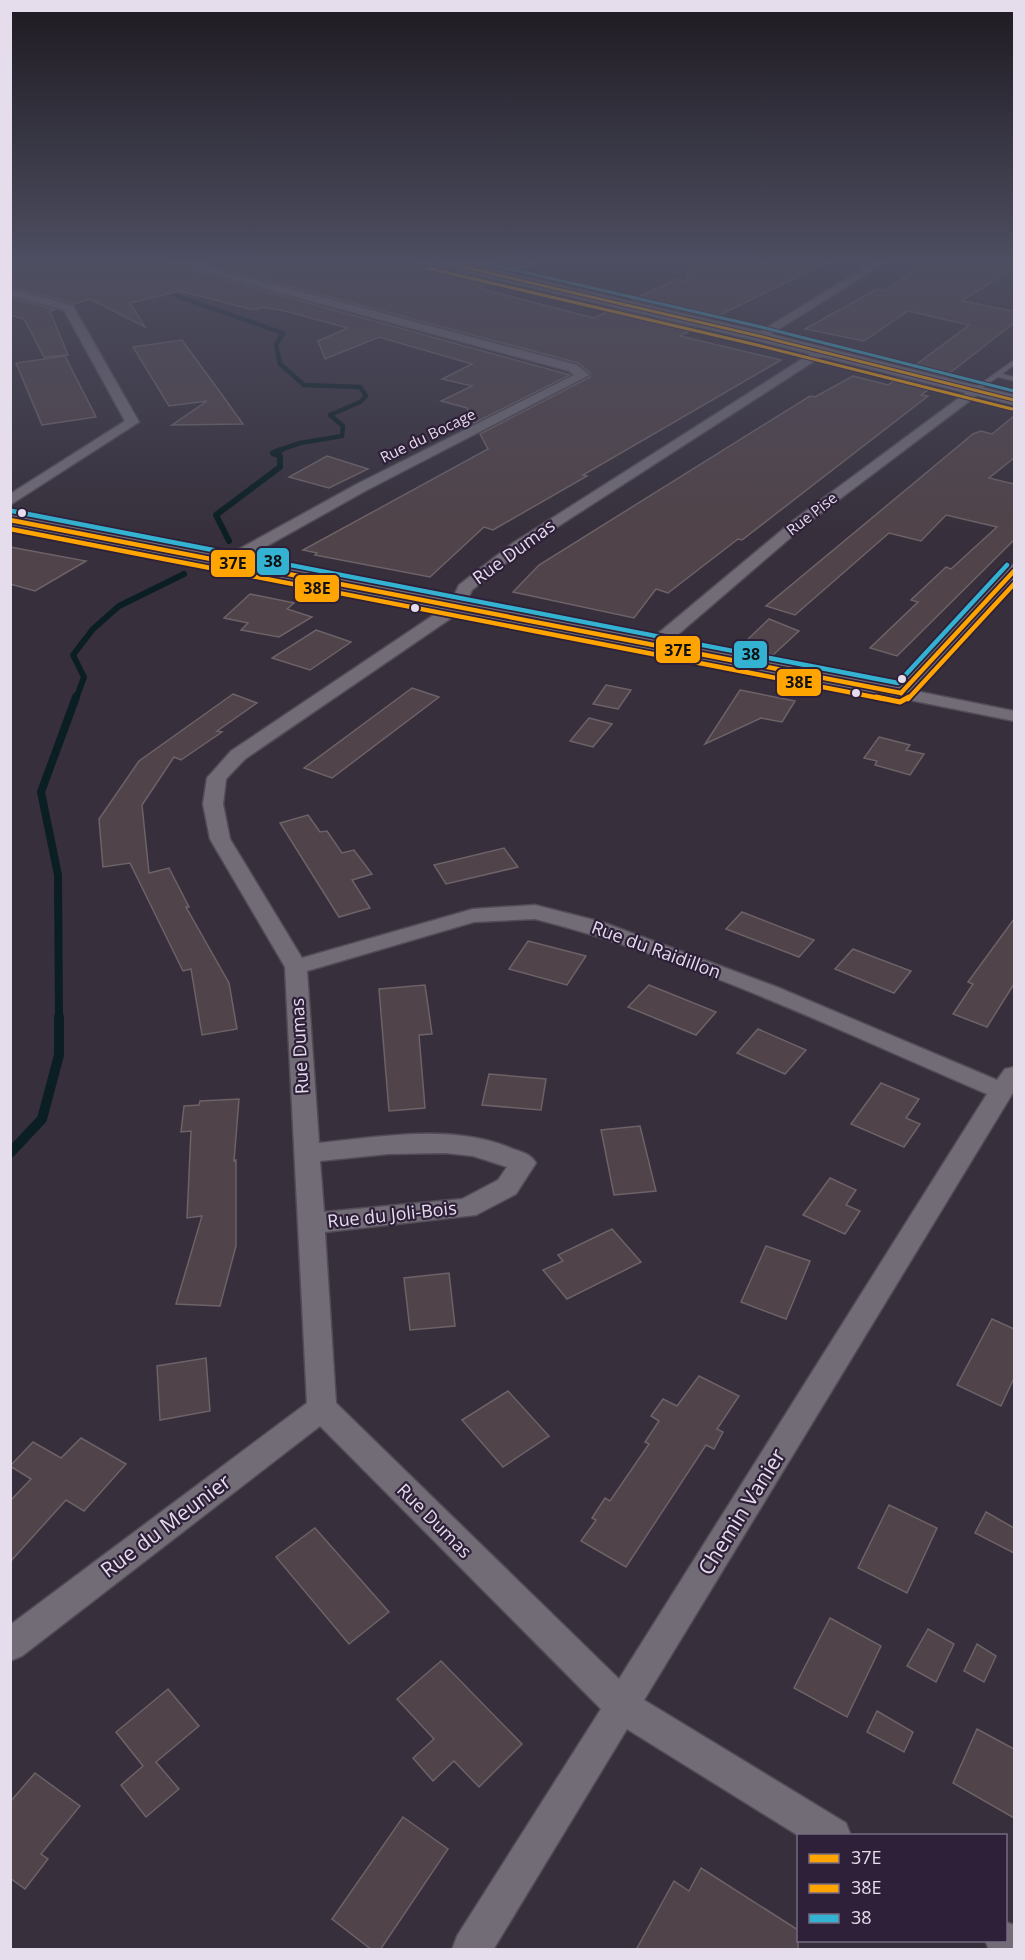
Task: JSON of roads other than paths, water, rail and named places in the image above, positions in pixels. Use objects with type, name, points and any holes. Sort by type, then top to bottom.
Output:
[{"type":"main road","points":[[821,351],[1014,400]]},
{"type":"street","points":[[10,501],[132,422],[92,350]]},
{"type":"street","name":"Rue du Bocage","points":[[227,562],[362,487],[583,375],[565,366],[507,350]]},
{"type":"street","name":"Rue Dumas","points":[[821,351],[518,546],[465,588],[457,607],[238,756],[217,778],[213,804],[220,839],[296,967],[322,1408],[434,1522],[622,1706],[830,1834]]},
{"type":"street","name":"Rue Pise","points":[[655,645],[799,523],[975,390]]},
{"type":"street","points":[[10,520],[1014,716]]},
{"type":"street","points":[[901,693],[1014,572]]},
{"type":"street","name":"Rue du Raidillon","points":[[296,967],[473,916],[535,912],[594,927],[1008,1083]]},
{"type":"street","name":"Chemin Vanier","points":[[471,1950],[1008,1083]]},
{"type":"street","name":"Rue du Joli-Bois","points":[[306,1153],[438,1143],[503,1152],[523,1163],[507,1187],[466,1208],[310,1223]]},
{"type":"street","name":"Rue du Meunier","points":[[10,1645],[322,1408]]},
{"type":"lane","points":[[975,390],[1014,362]]},
{"type":"lane","points":[[997,375],[1014,379]]},
{"type":"waterway","points":[[277,350],[280,364],[304,385],[360,387],[366,396],[360,402],[330,415],[343,426],[342,436],[300,443],[277,451]]},
{"type":"waterway","points":[[229,541],[216,515],[280,467],[280,456],[273,453],[281,450]]},
{"type":"waterway","points":[[76,699],[84,677],[73,655],[93,629],[119,606],[184,574]]},
{"type":"waterway","points":[[59,1018],[58,875],[41,792],[76,697]]},
{"type":"waterway","points":[[10,1153],[42,1119],[59,1055],[59,1018]]}]
